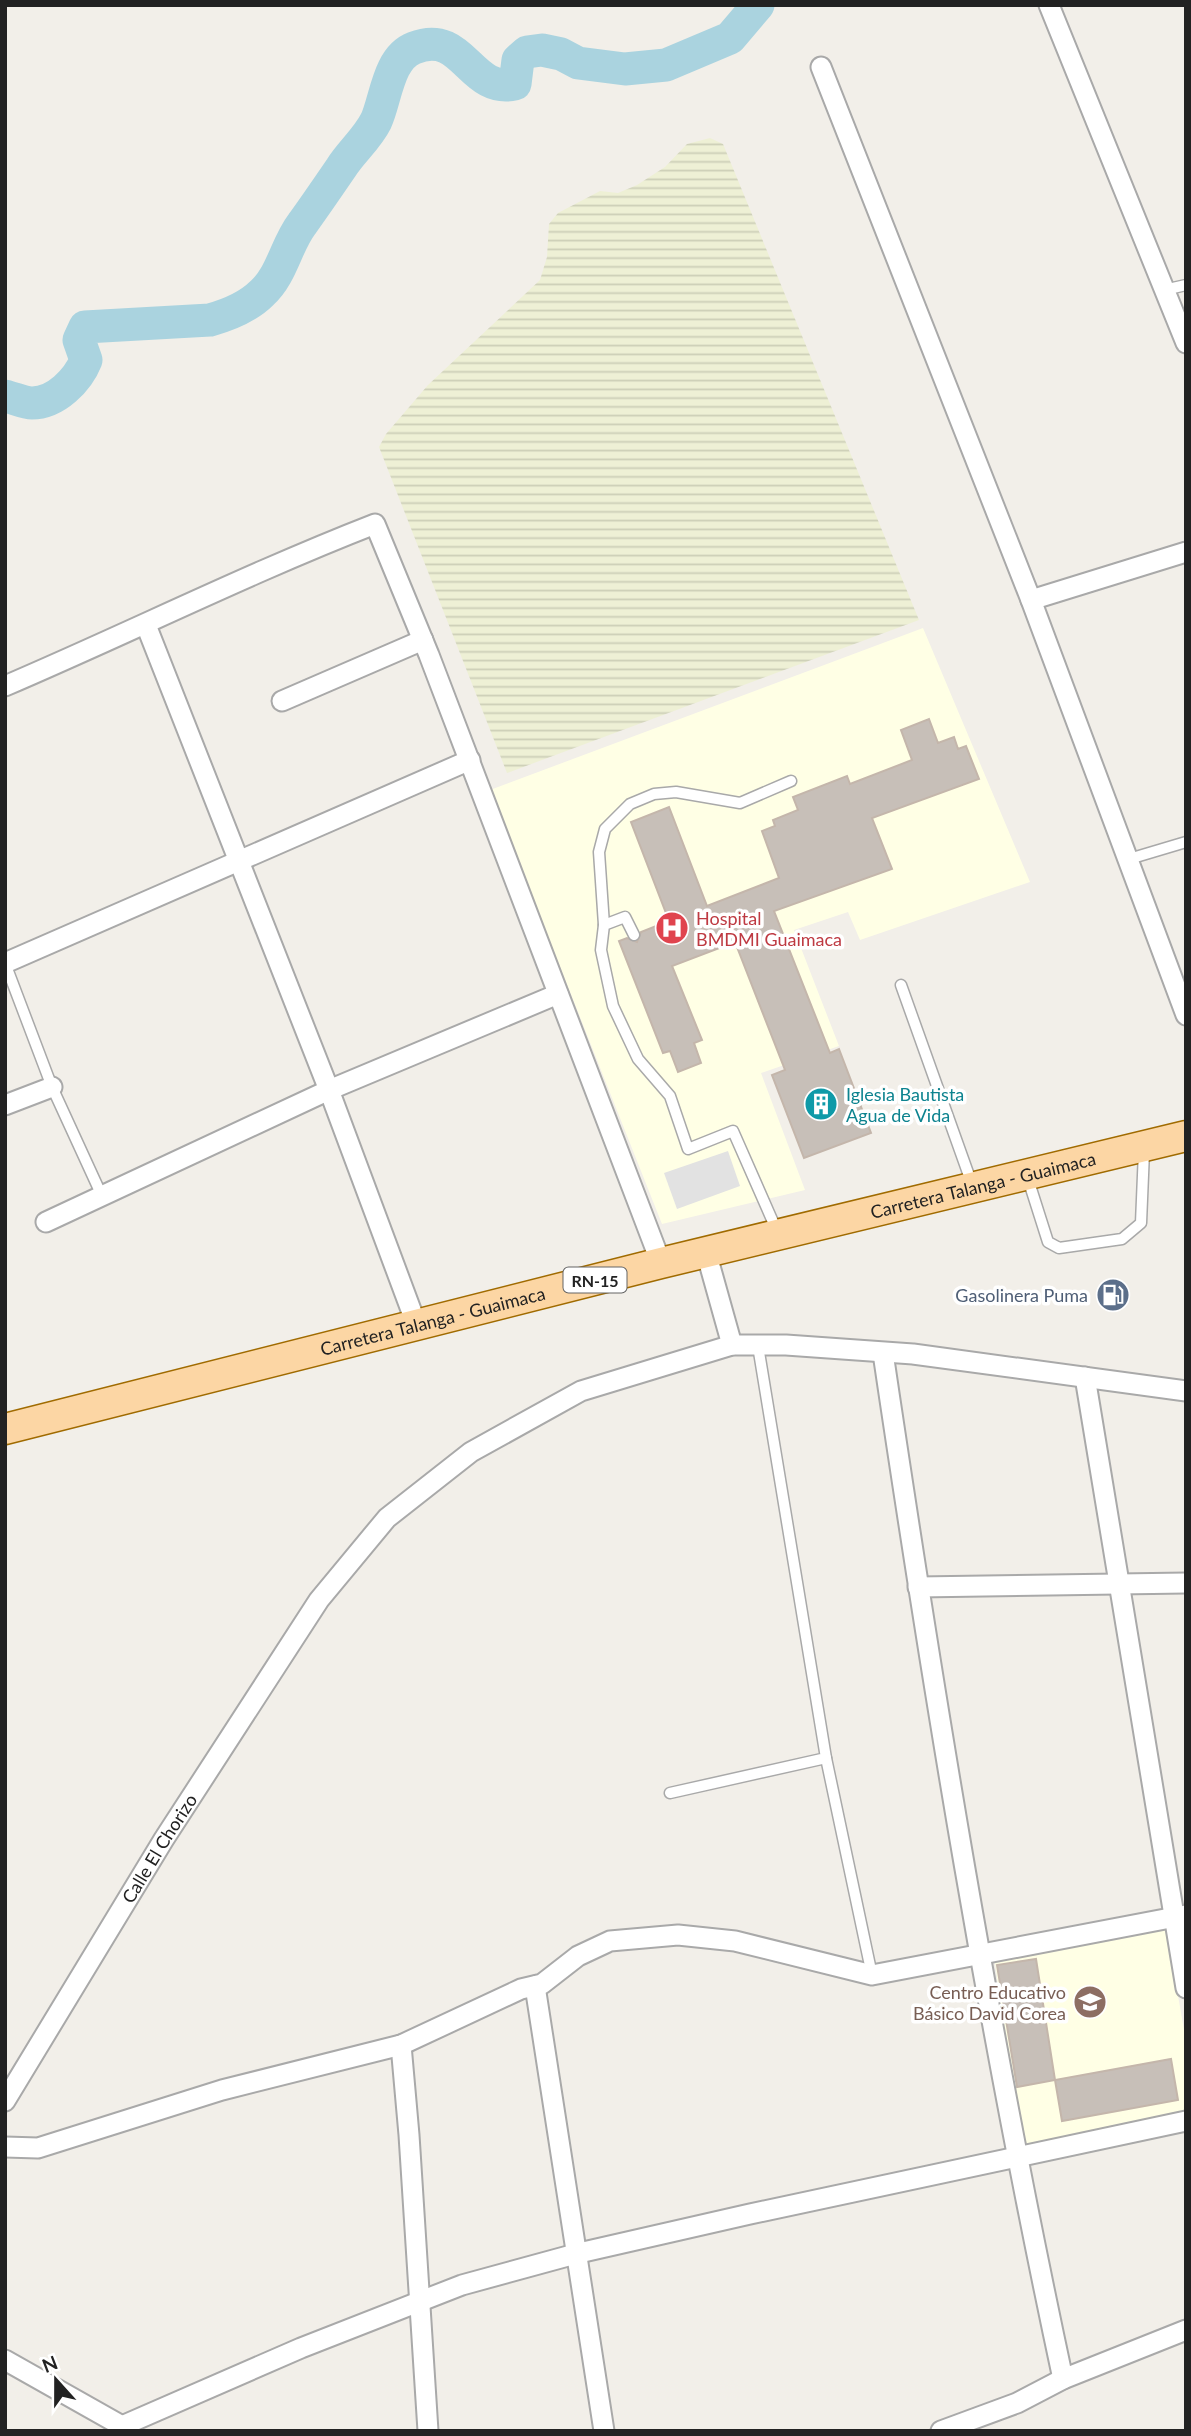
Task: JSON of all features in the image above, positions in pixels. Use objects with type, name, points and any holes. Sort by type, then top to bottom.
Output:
[{"type":"main road","name":"Carretera Talanga - Guaimaca","points":[[5,1429],[661,1263],[1186,1136]]},
{"type":"street","points":[[1049,5],[1186,343]]},
{"type":"street","points":[[821,67],[1031,600],[1186,1015]]},
{"type":"street","points":[[5,685],[146,625],[300,553],[375,524],[470,760],[661,1263]]},
{"type":"street","points":[[1031,600],[1186,552]]},
{"type":"street","points":[[146,625],[329,1090],[417,1326]]},
{"type":"street","points":[[282,701],[423,640]]},
{"type":"street","points":[[5,963],[470,760]]},
{"type":"street","points":[[46,1222],[329,1090],[558,994]]},
{"type":"street","points":[[5,1105],[52,1087]]},
{"type":"street","points":[[706,1252],[733,1345]]},
{"type":"street","name":"Calle El Chorizo","points":[[5,2101],[163,1839],[319,1600],[387,1518],[471,1452],[581,1391],[733,1345],[786,1345],[913,1354],[1186,1391]]},
{"type":"street","points":[[883,1353],[918,1587],[1015,2156],[1063,2379]]},
{"type":"street","points":[[1085,1377],[1118,1583],[1164,1844],[1180,1917],[1186,1988]]},
{"type":"street","points":[[918,1587],[1186,1583]]},
{"type":"street","points":[[5,2147],[38,2148],[222,2090],[401,2045],[521,1989],[542,1984],[578,1956],[610,1941],[678,1935],[735,1941],[872,1975],[1180,1917]]},
{"type":"street","points":[[535,1986],[579,2253],[592,2362],[604,2431]]},
{"type":"street","points":[[401,2045],[428,2431]]},
{"type":"street","points":[[5,2360],[123,2428],[302,2348],[462,2284],[579,2253],[1015,2156],[1186,2121]]},
{"type":"street","points":[[941,2431],[1017,2403],[1063,2379],[1186,2330]]},
{"type":"lane","points":[[1164,290],[1186,285]]},
{"type":"lane","points":[[778,1235],[733,1131],[688,1149],[670,1096],[638,1059],[613,1006],[601,950],[604,925],[599,852],[605,829],[630,804],[653,794],[677,792],[740,803],[791,781]]},
{"type":"lane","points":[[1129,859],[1186,842]]},
{"type":"lane","points":[[604,925],[625,917],[634,935]]},
{"type":"lane","points":[[5,963],[52,1087],[102,1196]]},
{"type":"lane","points":[[901,985],[973,1188]]},
{"type":"lane","points":[[1027,1175],[1048,1242],[1052,1246],[1059,1248],[1122,1239],[1141,1223],[1144,1146]]},
{"type":"lane","points":[[758,1346],[827,1758],[872,1975]]},
{"type":"lane","points":[[670,1793],[827,1758]]},
{"type":"shaded area","points":[[710,138],[723,144],[919,620],[507,773],[379,447],[386,434],[428,385],[540,280],[547,257],[549,224],[558,213],[600,191],[618,193],[637,185],[665,167],[687,144]]},
{"type":"shaded area","name":"Hospital BMDMI Guaimaca","points":[[923,628],[1030,882],[860,940],[848,912],[794,930],[839,1046],[761,1073],[805,1190],[662,1224],[490,790]]},
{"type":"shaded area","points":[[728,1151],[740,1186],[677,1209],[664,1173]]},
{"type":"shaded area","name":"Centro Educativo Básico David Corea","points":[[1165,1922],[1186,2041],[1186,2116],[1020,2145],[995,1963]]},
{"type":"building","points":[[929,719],[938,743],[954,737],[958,749],[966,746],[979,779],[872,818],[892,869],[774,911],[830,1053],[839,1049],[871,1133],[804,1158],[772,1075],[785,1070],[735,942],[672,966],[702,1040],[694,1043],[701,1063],[678,1072],[670,1051],[663,1053],[619,941],[627,938],[637,942],[641,932],[669,921],[631,822],[669,807],[707,906],[779,878],[762,831],[775,826],[773,820],[798,810],[793,797],[847,776],[850,784],[912,760],[901,730]]},
{"type":"building","points":[[1036,1959],[1055,2080],[1017,2087],[997,1965]]},
{"type":"building","points":[[1171,2059],[1178,2100],[1062,2121],[1055,2080]]},
{"type":"waterway","points":[[5,396],[29,403],[41,402],[65,389],[78,375],[86,360],[79,340],[85,327],[210,320],[238,310],[257,298],[274,278],[302,224],[372,128],[393,70],[405,53],[414,48],[431,44],[444,47],[456,53],[487,80],[500,85],[515,84],[518,60],[527,52],[542,50],[561,54],[578,63],[625,69],[666,65],[730,38],[758,5]]},
{"type":"place","name":"Hospital BMDMI Guaimaca","points":[[672,928]]},
{"type":"place","name":"Iglesia Bautista Agua de Vida","points":[[821,1104]]},
{"type":"place","name":"Gasolinera Puma","points":[[1113,1295]]},
{"type":"place","name":"Centro Educativo Básico David Corea","points":[[1090,2002]]}]
